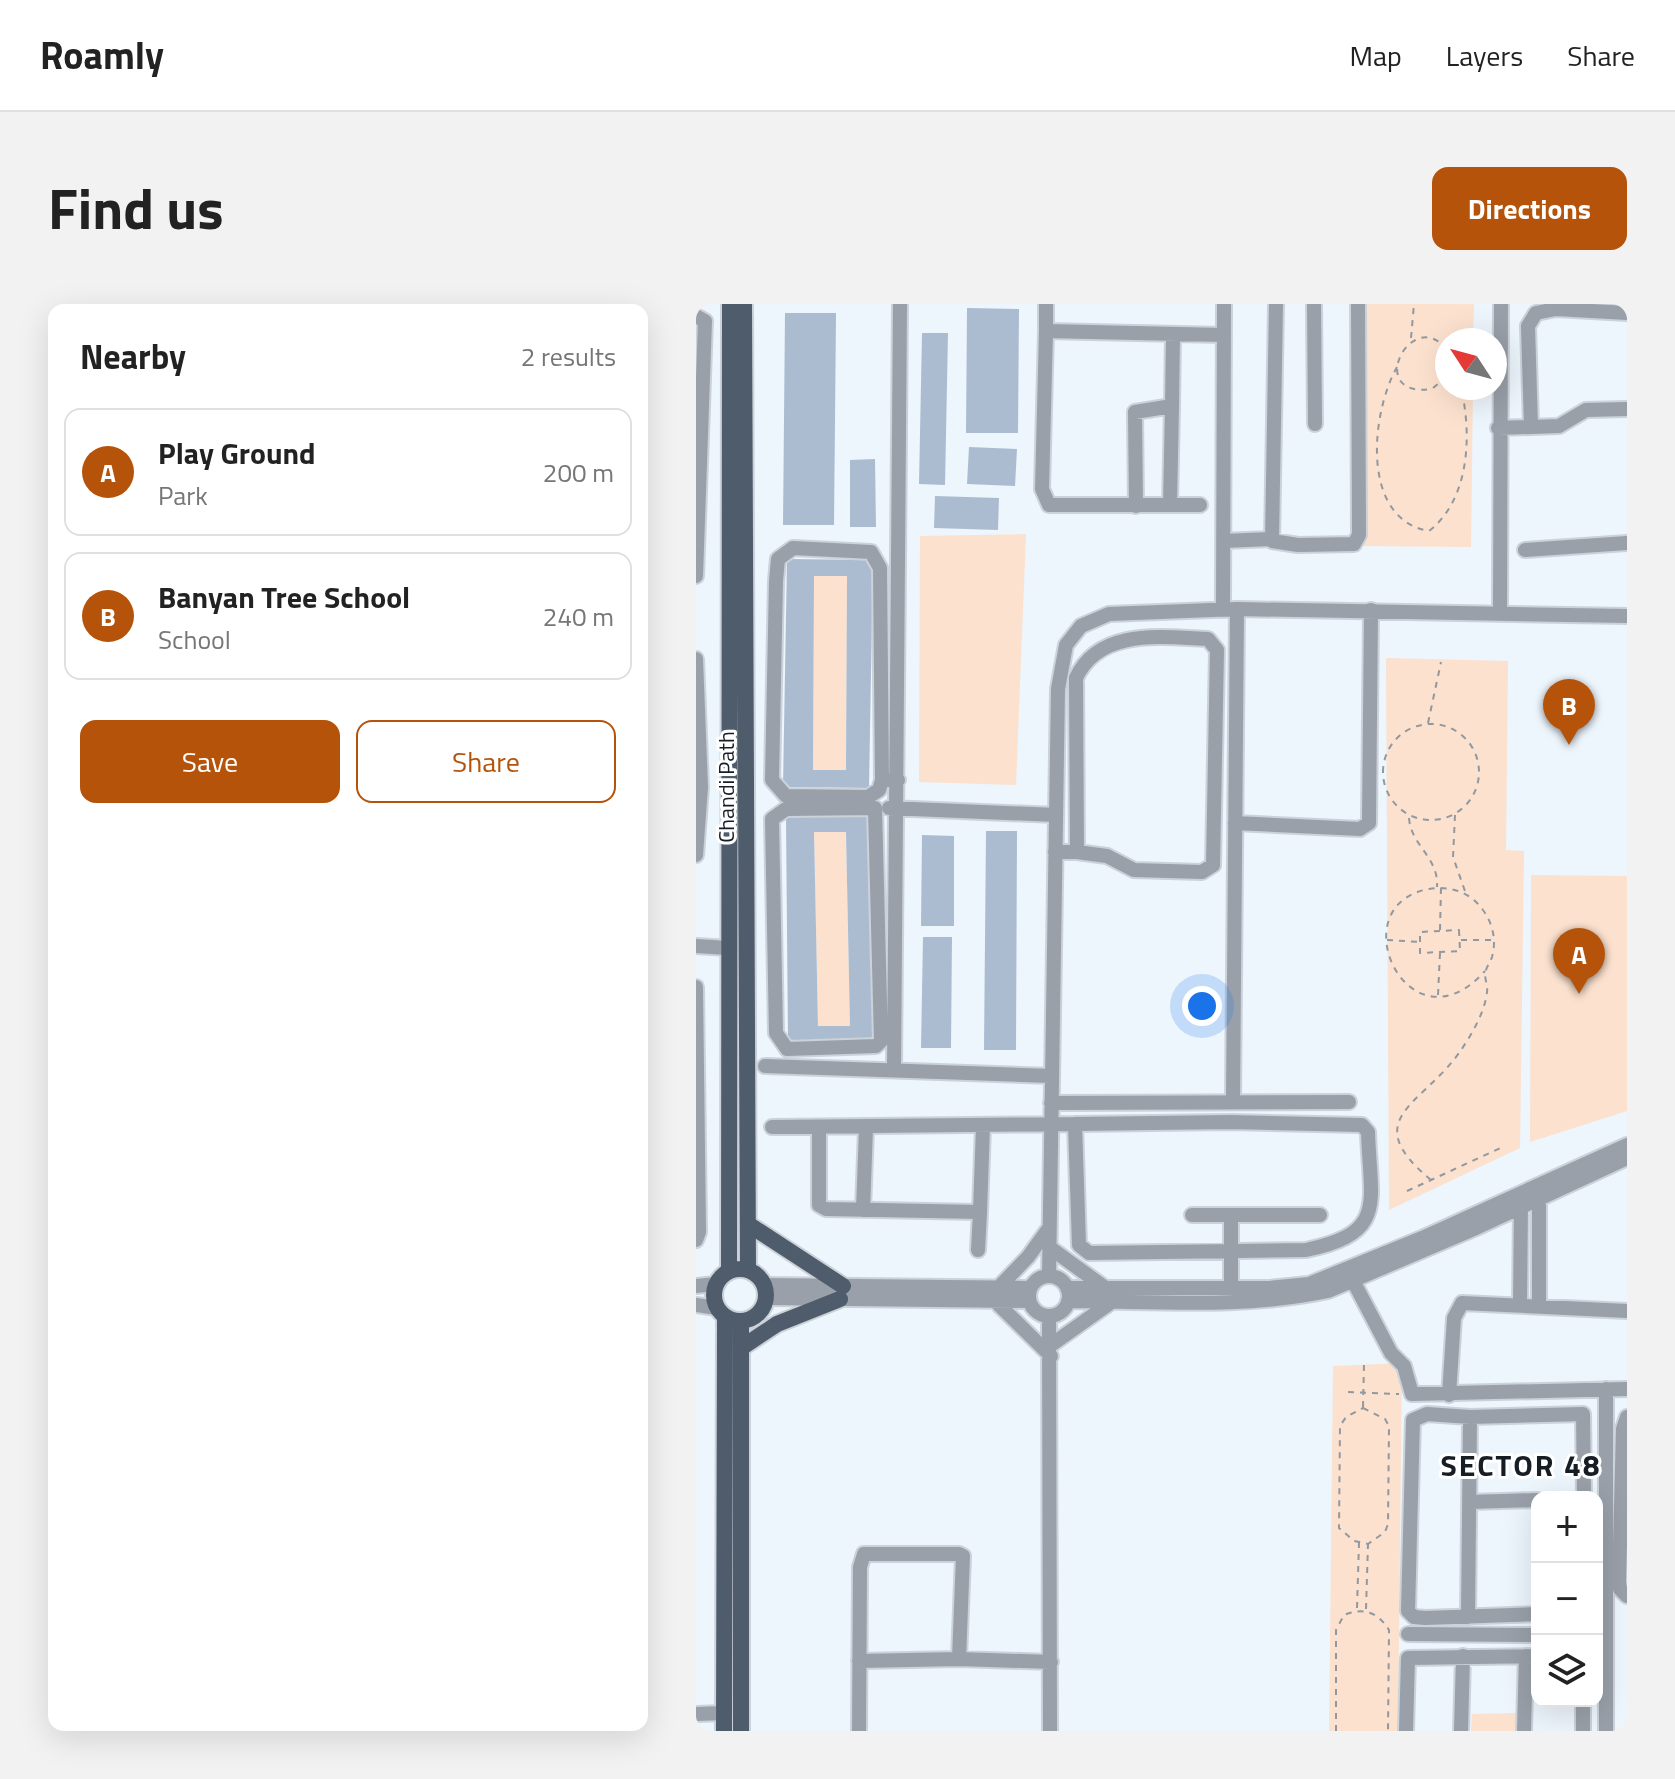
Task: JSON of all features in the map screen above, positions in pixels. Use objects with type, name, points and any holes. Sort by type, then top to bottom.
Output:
[{"type":"main road","name":"Chandi Path","points":[[729,1271],[730,304]]},
{"type":"main road","name":"Chandi Path","points":[[744,304],[748,1270]]},
{"type":"main road","points":[[748,1224],[849,1292]]},
{"type":"main road","points":[[728,1316],[758,1315],[765,1292],[748,1270],[729,1271],[716,1284],[713,1296],[728,1316],[741,1348],[741,1731]]},
{"type":"main road","points":[[741,1348],[777,1324],[849,1292]]},
{"type":"main road","points":[[724,1731],[728,1316]]},
{"type":"street","points":[[894,1068],[900,304]]},
{"type":"street","points":[[1046,304],[1044,500],[1049,505],[1060,507],[1200,505]]},
{"type":"street","points":[[1224,304],[1223,541],[1230,609],[1237,642],[1233,1102]]},
{"type":"street","points":[[1276,304],[1271,539],[1275,544],[1298,545],[1348,545],[1357,541],[1358,304]]},
{"type":"street","points":[[1306,304],[1327,304]]},
{"type":"street","points":[[1314,304],[1315,424]]},
{"type":"street","points":[[1500,612],[1498,428],[1501,304]]},
{"type":"street","points":[[1531,427],[1528,326],[1536,313],[1556,309],[1627,313]]},
{"type":"street","points":[[696,316],[705,321],[696,576]]},
{"type":"street","points":[[1046,331],[1224,335]]},
{"type":"street","points":[[1170,505],[1173,334]]},
{"type":"street","points":[[1136,506],[1135,412],[1172,406]]},
{"type":"street","points":[[1498,428],[1559,426],[1586,410],[1627,409]]},
{"type":"street","points":[[1223,541],[1271,539]]},
{"type":"street","points":[[1525,550],[1627,543]]},
{"type":"street","points":[[877,558],[882,780],[879,790],[868,797],[786,796],[772,780],[778,559],[793,548],[871,552],[877,558],[899,559]]},
{"type":"street","points":[[1049,1276],[1059,668],[1066,645],[1081,626],[1109,614],[1230,609],[1627,616]]},
{"type":"street","points":[[1235,823],[1360,829],[1369,823],[1371,610]]},
{"type":"street","points":[[1077,852],[1076,678],[1080,670],[1105,646],[1123,639],[1237,642]]},
{"type":"street","points":[[1055,852],[1107,856],[1134,870],[1202,872],[1213,865],[1217,650],[1213,643]]},
{"type":"street","points":[[696,659],[696,855]]},
{"type":"street","points":[[882,780],[898,780]]},
{"type":"street","points":[[875,808],[881,1041],[876,1046],[856,1049],[787,1049],[776,1033],[772,819],[786,809],[875,808],[1056,815]]},
{"type":"street","points":[[696,946],[728,948]]},
{"type":"street","points":[[696,987],[699,1232],[696,1240]]},
{"type":"street","points":[[765,1066],[894,1068],[1051,1076]]},
{"type":"street","points":[[1051,1103],[1349,1102]]},
{"type":"street","points":[[772,1127],[1075,1124],[1362,1125],[1368,1132],[1370,1211],[1361,1230],[1327,1246],[1306,1250],[1232,1254],[1085,1251],[1078,1237],[1075,1124]]},
{"type":"street","points":[[978,1250],[983,1126]]},
{"type":"street","points":[[819,1128],[819,1205],[863,1210],[980,1212]]},
{"type":"street","points":[[863,1210],[866,1128]]},
{"type":"street","points":[[1539,1192],[1627,1145]]},
{"type":"street","points":[[1049,1247],[1109,1294],[1309,1284],[1350,1275],[1539,1192],[1627,1158]]},
{"type":"street","points":[[1539,1192],[1539,1307]]},
{"type":"street","points":[[1520,1306],[1521,1200]]},
{"type":"street","points":[[1192,1215],[1320,1215]]},
{"type":"street","points":[[1231,1215],[1231,1288]]},
{"type":"street","points":[[996,1294],[1050,1228]]},
{"type":"street","points":[[1068,1294],[1276,1299],[1328,1291],[1350,1275]]},
{"type":"street","points":[[1350,1275],[1391,1353],[1404,1366],[1412,1394],[1627,1389]]},
{"type":"street","points":[[1049,1276],[1058,1278],[1068,1294],[1061,1312],[1049,1316],[1036,1312],[1030,1295],[1039,1278],[1049,1276]]},
{"type":"street","points":[[696,1286],[716,1284]]},
{"type":"street","points":[[765,1292],[1030,1295]]},
{"type":"street","points":[[996,1294],[1051,1350]]},
{"type":"street","points":[[1051,1350],[1109,1294]]},
{"type":"street","points":[[1449,1395],[1456,1308],[1467,1301],[1627,1311]]},
{"type":"street","points":[[696,1305],[728,1316]]},
{"type":"street","points":[[1049,1316],[1050,1731]]},
{"type":"street","points":[[1602,1491],[1606,1389]]},
{"type":"street","points":[[1531,1614],[1414,1617],[1407,1607],[1413,1420],[1427,1414],[1470,1417],[1583,1414],[1584,1491]]},
{"type":"street","points":[[1468,1617],[1470,1417]]},
{"type":"street","points":[[1627,1417],[1623,1429],[1619,1582],[1627,1596]]},
{"type":"street","points":[[1470,1502],[1531,1500]]},
{"type":"street","points":[[859,1731],[861,1560],[864,1554],[963,1556],[959,1659]]},
{"type":"street","points":[[1408,1634],[1531,1635]]},
{"type":"street","points":[[1461,1731],[1463,1656]]},
{"type":"street","points":[[1406,1731],[1408,1658],[1531,1656]]},
{"type":"street","points":[[859,1661],[959,1659],[1051,1662]]},
{"type":"street","points":[[1603,1659],[1606,1731]]},
{"type":"street","points":[[1524,1731],[1531,1665]]},
{"type":"street","points":[[1583,1707],[1583,1731]]},
{"type":"street","points":[[696,1714],[724,1713]]},
{"type":"path","points":[[1411,339],[1414,304]]},
{"type":"path","points":[[1435,341],[1428,336],[1411,339],[1398,352],[1397,367],[1400,378],[1414,389],[1435,386]]},
{"type":"path","points":[[1397,367],[1383,391],[1377,455],[1385,496],[1393,511],[1415,528],[1429,531],[1456,500],[1467,426],[1463,400]]},
{"type":"path","points":[[1428,724],[1441,662]]},
{"type":"path","points":[[1428,724],[1452,729],[1465,737],[1479,764],[1474,794],[1456,813],[1439,820],[1409,815],[1389,796],[1383,766],[1396,739],[1408,730],[1428,724]]},
{"type":"path","points":[[1431,1180],[1403,1152],[1396,1140],[1396,1127],[1400,1116],[1446,1072],[1464,1046],[1487,992],[1485,971],[1494,940],[1483,910],[1467,895],[1453,857],[1456,813]]},
{"type":"path","points":[[1409,815],[1410,829],[1438,873],[1440,931]]},
{"type":"path","points":[[1467,895],[1439,888],[1410,896],[1389,921],[1385,940],[1387,956],[1394,972],[1407,985],[1438,996],[1458,993],[1473,984],[1485,971]]},
{"type":"path","points":[[1459,930],[1460,951],[1420,953],[1420,932],[1440,931],[1459,930]]},
{"type":"path","points":[[1385,940],[1420,942]]},
{"type":"path","points":[[1459,940],[1494,940]]},
{"type":"path","points":[[1438,996],[1440,953]]},
{"type":"path","points":[[1407,1191],[1505,1146]]},
{"type":"path","points":[[1363,1408],[1364,1364]]},
{"type":"path","points":[[1348,1392],[1412,1394]]},
{"type":"path","points":[[1363,1408],[1385,1419],[1389,1426],[1388,1524],[1385,1532],[1368,1544],[1359,1542],[1339,1528],[1340,1426],[1346,1417],[1363,1408]]},
{"type":"path","points":[[1357,1610],[1359,1542]]},
{"type":"path","points":[[1366,1610],[1368,1544]]},
{"type":"path","points":[[1336,1731],[1336,1630],[1344,1615],[1357,1610],[1366,1610],[1384,1621],[1389,1630],[1388,1731]]},
{"type":"shaded area","points":[[1363,304],[1474,304],[1473,328],[1435,328],[1435,400],[1473,400],[1471,547],[1360,546]]},
{"type":"shaded area","points":[[1026,534],[1016,785],[919,782],[920,536]]},
{"type":"shaded area","points":[[814,576],[847,576],[846,770],[813,770]]},
{"type":"shaded area","points":[[1386,658],[1508,661],[1506,850],[1524,851],[1520,1148],[1389,1210]]},
{"type":"shaded area","points":[[814,832],[846,832],[850,1026],[818,1026]]},
{"type":"shaded area","points":[[1531,875],[1627,876],[1627,1111],[1530,1142]]},
{"type":"shaded area","points":[[1402,1363],[1398,1731],[1329,1731],[1333,1366]]},
{"type":"shaded area","points":[[1519,1713],[1519,1731],[1471,1731],[1472,1714]]},
{"type":"building","points":[[967,308],[1019,309],[1018,433],[966,433]]},
{"type":"building","points":[[785,313],[836,313],[834,525],[783,525]]},
{"type":"building","points":[[922,333],[948,333],[945,485],[919,484]]},
{"type":"building","points":[[969,447],[1017,449],[1015,486],[967,484]]},
{"type":"building","points":[[875,459],[876,527],[850,527],[850,460]]},
{"type":"building","points":[[935,496],[999,498],[998,530],[934,528]]},
{"type":"building","points":[[787,559],[873,560],[869,788],[783,787]],"holes":[[[814,576],[847,576],[846,770],[813,770]]]},
{"type":"building","points":[[872,814],[874,1043],[788,1044],[786,816]],"holes":[[[814,832],[846,832],[850,1026],[818,1026]]]},
{"type":"building","points":[[986,831],[1017,831],[1016,1050],[984,1050]]},
{"type":"building","points":[[922,835],[954,836],[954,926],[921,926]]},
{"type":"building","points":[[923,937],[952,937],[951,1048],[921,1048]]},
{"type":"place","name":"Banyan Tree School","points":[[1569,745]]},
{"type":"place","name":"Play Ground","points":[[1579,994]]},
{"type":"district","name":"SECTOR 48","points":[[1521,1466]]}]
